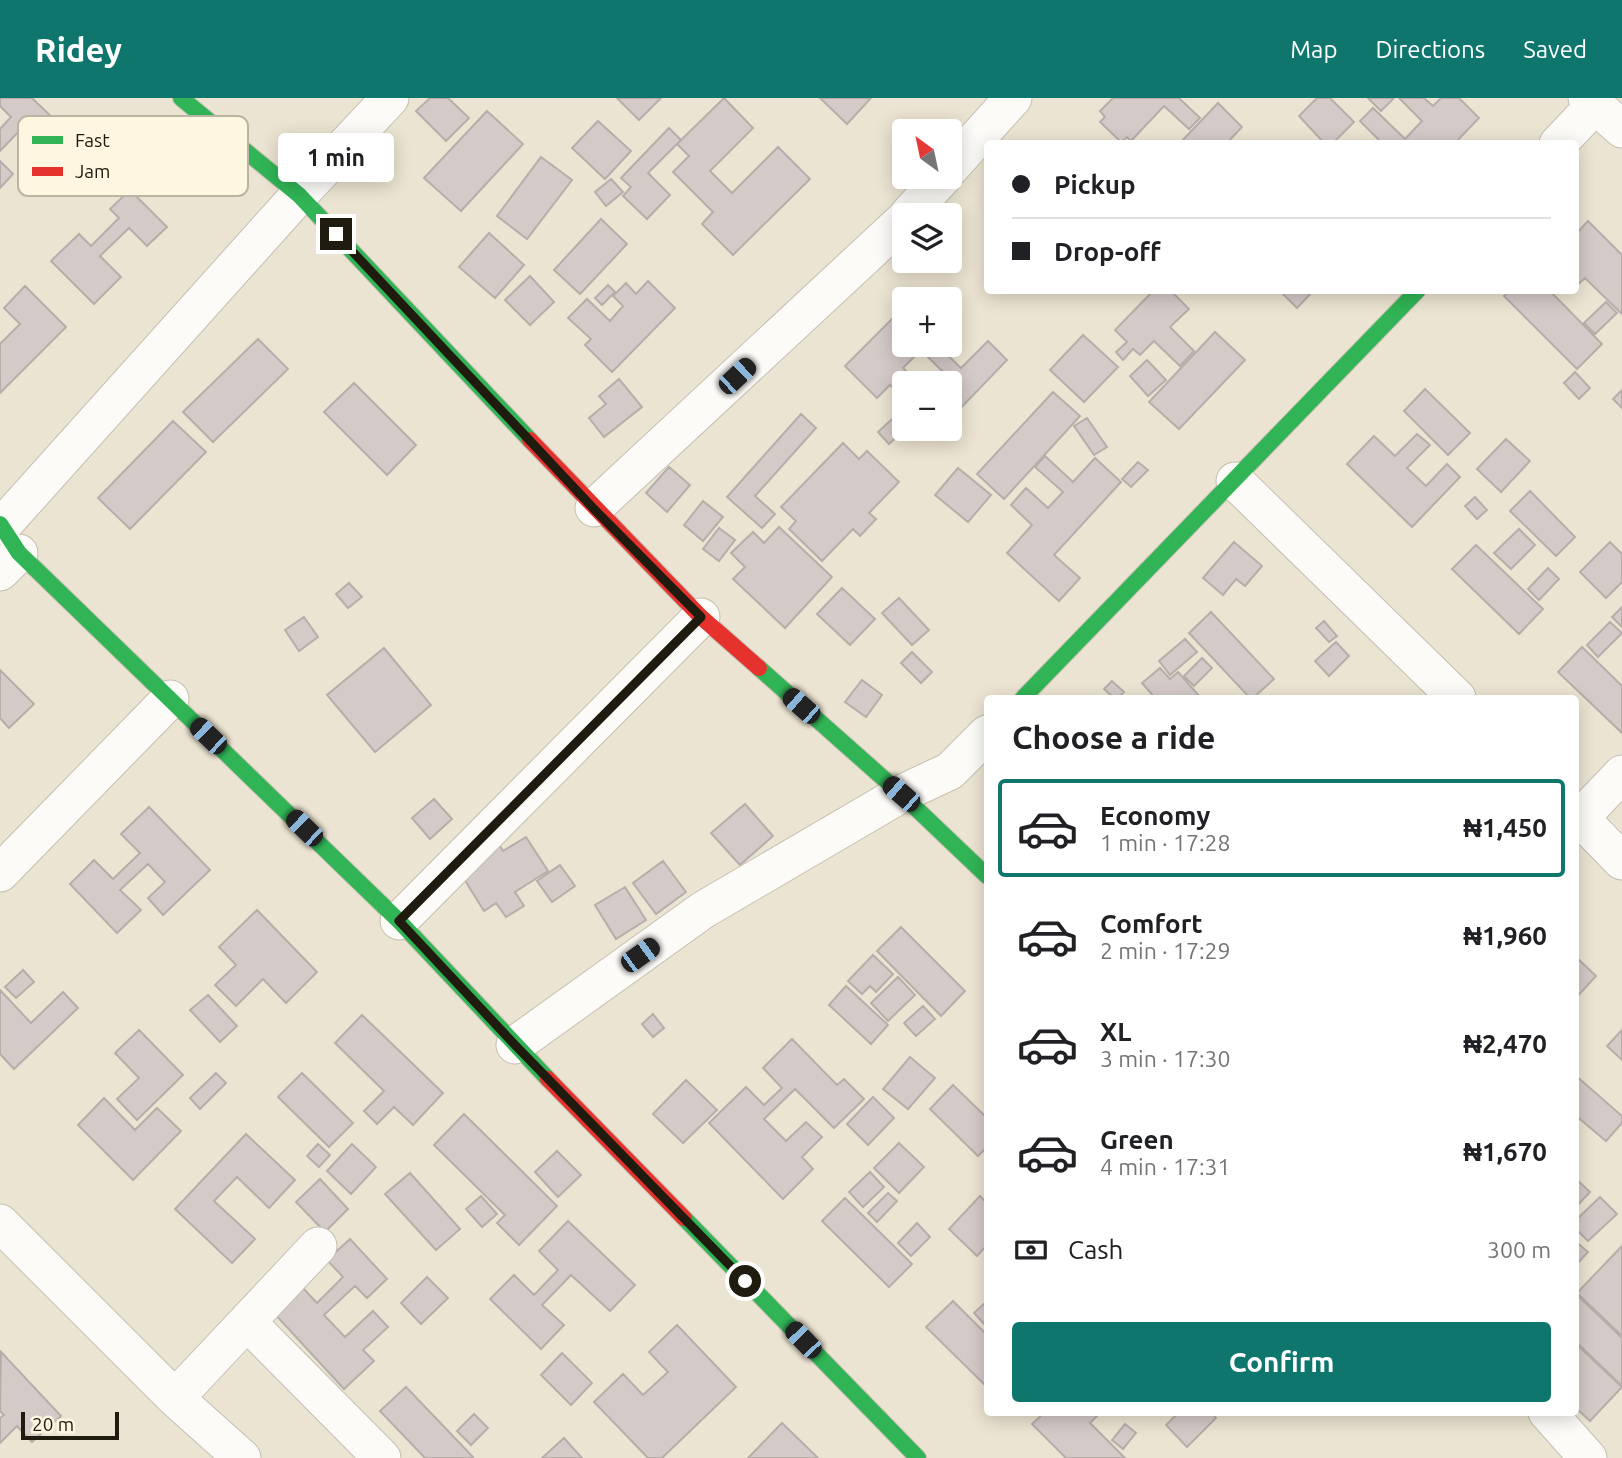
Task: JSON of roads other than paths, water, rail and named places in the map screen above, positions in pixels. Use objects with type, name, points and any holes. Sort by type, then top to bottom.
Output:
[{"type":"street","points":[[181,98],[203,116]]},
{"type":"street","points":[[390,98],[299,195],[5,544],[399,921],[515,1045],[918,1458]]},
{"type":"street","points":[[962,155],[1013,98]]},
{"type":"street","points":[[1562,140],[1591,102],[1622,129]]},
{"type":"street","points":[[248,153],[299,195],[594,509],[701,617],[901,794],[984,873]]},
{"type":"street","points":[[919,203],[932,189]]},
{"type":"street","points":[[594,509],[892,230]]},
{"type":"street","points":[[1026,695],[1414,294]]},
{"type":"street","points":[[1235,481],[1454,695]]},
{"type":"street","points":[[399,921],[701,617]]},
{"type":"street","points":[[0,873],[170,699]]},
{"type":"street","points":[[515,1045],[703,910],[901,794],[950,771],[984,737]]},
{"type":"street","points":[[1579,814],[1622,774]]},
{"type":"street","points":[[1579,818],[1622,861]]},
{"type":"street","points":[[0,1223],[175,1398],[242,1458]]},
{"type":"street","points":[[175,1398],[318,1246]]},
{"type":"street","points":[[247,1322],[382,1458]]},
{"type":"street","points":[[1550,1416],[1588,1458]]}]
